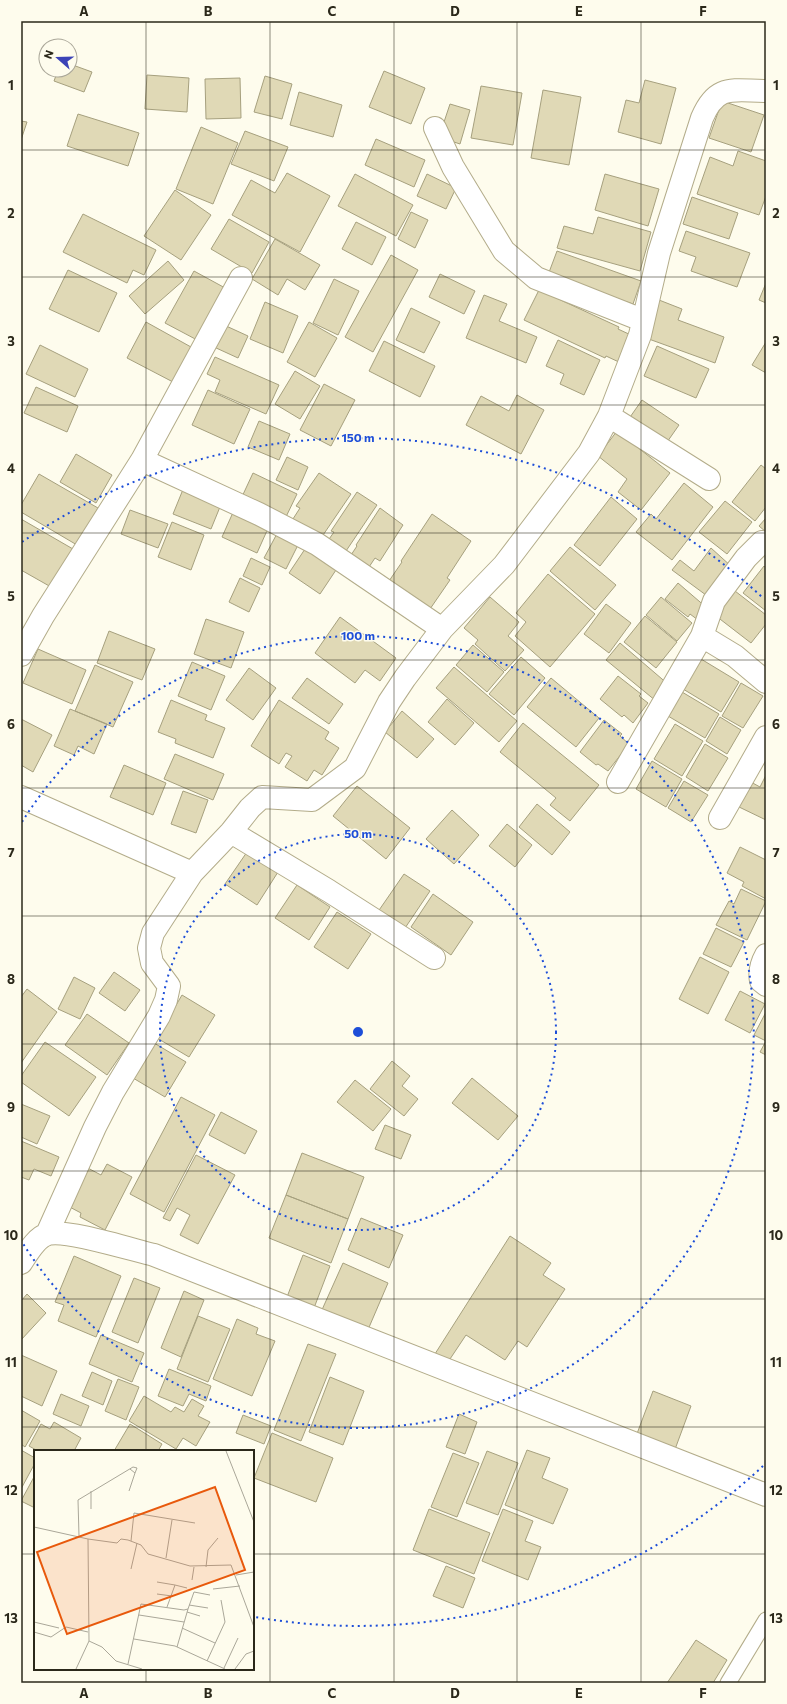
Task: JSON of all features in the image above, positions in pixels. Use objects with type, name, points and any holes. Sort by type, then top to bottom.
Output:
[{"type":"street","points":[[21,1263],[34,1245],[47,1234],[102,1113],[159,1016],[166,1000],[168,986],[152,963],[149,948],[153,933],[192,873],[231,832],[250,808],[262,797],[312,800],[355,768],[389,702],[442,629],[504,565],[589,453],[609,416],[640,334],[642,320],[659,253],[709,102],[722,91],[766,91]]},
{"type":"street","points":[[435,128],[454,167],[504,251],[536,278],[642,320]]},
{"type":"street","points":[[21,655],[43,616],[142,460],[241,278]]},
{"type":"street","points":[[609,416],[709,479]]},
{"type":"street","points":[[142,460],[259,514],[317,544],[442,629]]},
{"type":"street","points":[[618,782],[702,636],[714,601],[746,558],[762,542]]},
{"type":"street","points":[[702,636],[735,656],[766,682]]},
{"type":"street","points":[[720,818],[766,737]]},
{"type":"street","points":[[21,797],[192,873]]},
{"type":"street","points":[[231,832],[434,958]]},
{"type":"street","points":[[766,955],[761,965],[760,981],[766,985]]},
{"type":"street","points":[[47,1234],[68,1234],[154,1256],[766,1495]]},
{"type":"lane","points":[[728,1683],[766,1620]]},
{"type":"building","points":[[78,67],[92,72],[84,92],[54,81],[55,78],[78,78]]},
{"type":"building","points":[[384,71],[425,88],[411,124],[369,107]]},
{"type":"building","points":[[147,75],[189,78],[187,112],[145,109]]},
{"type":"building","points":[[265,76],[292,84],[282,119],[254,112]]},
{"type":"building","points":[[240,78],[241,118],[206,119],[205,79]]},
{"type":"building","points":[[645,80],[676,88],[661,144],[618,132],[626,100],[639,103]]},
{"type":"building","points":[[481,86],[522,93],[513,145],[471,138]]},
{"type":"building","points":[[543,90],[581,97],[569,165],[531,158]]},
{"type":"building","points":[[299,92],[342,105],[333,137],[290,125]]},
{"type":"building","points":[[722,101],[764,115],[751,152],[709,138]]},
{"type":"building","points":[[450,104],[470,110],[460,144],[439,137]]},
{"type":"building","points":[[78,114],[139,133],[128,166],[67,146]]},
{"type":"building","points":[[21,121],[27,122],[21,140]]},
{"type":"building","points":[[201,127],[238,143],[213,204],[176,189]]},
{"type":"building","points":[[245,131],[288,147],[274,181],[231,164]]},
{"type":"building","points":[[376,139],[425,160],[414,187],[365,165]]},
{"type":"building","points":[[738,151],[766,161],[766,196],[759,215],[697,194],[710,157],[733,166]]},
{"type":"building","points":[[287,173],[330,196],[300,252],[232,215],[251,180],[275,193]]},
{"type":"building","points":[[355,174],[413,205],[396,236],[338,206]]},
{"type":"building","points":[[427,174],[456,188],[446,209],[417,196]]},
{"type":"building","points":[[605,174],[659,189],[648,226],[595,210]]},
{"type":"building","points":[[175,190],[211,215],[181,260],[144,236]]},
{"type":"building","points":[[692,197],[738,213],[729,239],[683,224]]},
{"type":"building","points":[[411,212],[428,220],[415,248],[398,239]]},
{"type":"building","points":[[83,214],[156,250],[144,275],[133,270],[127,283],[63,252]]},
{"type":"building","points":[[598,217],[651,232],[640,271],[557,248],[564,226],[593,234]]},
{"type":"building","points":[[229,219],[269,242],[252,273],[211,249]]},
{"type":"building","points":[[356,222],[386,237],[372,265],[342,249]]},
{"type":"building","points":[[686,231],[750,253],[737,287],[691,271],[696,257],[679,251]]},
{"type":"building","points":[[275,239],[320,265],[305,290],[287,279],[278,295],[252,279]]},
{"type":"building","points":[[557,251],[641,281],[633,304],[548,275]]},
{"type":"building","points":[[391,255],[418,270],[373,352],[345,337]]},
{"type":"building","points":[[168,261],[184,280],[145,314],[129,296]]},
{"type":"building","points":[[68,270],[117,293],[99,332],[49,309]]},
{"type":"building","points":[[194,271],[227,289],[199,341],[165,323]]},
{"type":"building","points":[[440,274],[475,291],[464,314],[429,297]]},
{"type":"building","points":[[334,279],[359,291],[338,335],[313,323]]},
{"type":"building","points":[[766,283],[766,303],[759,300]]},
{"type":"building","points":[[539,290],[619,327],[618,329],[633,336],[621,363],[606,356],[605,358],[524,320]]},
{"type":"building","points":[[484,295],[507,304],[499,321],[537,337],[526,363],[466,338]]},
{"type":"building","points":[[659,300],[682,309],[678,320],[724,337],[715,363],[646,338]]},
{"type":"building","points":[[265,302],[298,316],[283,353],[250,339]]},
{"type":"building","points":[[411,308],[440,322],[424,353],[396,340]]},
{"type":"building","points":[[146,322],[191,347],[173,382],[127,358]]},
{"type":"building","points":[[309,322],[337,338],[315,377],[287,362]]},
{"type":"building","points":[[224,325],[248,336],[238,358],[214,347]]},
{"type":"building","points":[[558,340],[600,360],[584,395],[560,384],[564,374],[546,366]]},
{"type":"building","points":[[384,341],[435,366],[420,397],[369,371]]},
{"type":"building","points":[[766,342],[766,373],[752,365]]},
{"type":"building","points":[[40,345],[88,369],[75,397],[26,374]]},
{"type":"building","points":[[657,346],[709,369],[696,398],[644,376]]},
{"type":"building","points":[[215,357],[279,385],[266,414],[215,392],[220,380],[207,374]]},
{"type":"building","points":[[295,371],[320,386],[300,419],[275,404]]},
{"type":"building","points":[[324,384],[355,400],[331,446],[300,430]]},
{"type":"building","points":[[36,387],[78,406],[67,432],[24,413]]},
{"type":"building","points":[[208,390],[250,409],[234,444],[192,425]]},
{"type":"building","points":[[517,395],[544,410],[521,454],[466,425],[481,396],[509,411]]},
{"type":"building","points":[[642,400],[679,425],[665,445],[628,420]]},
{"type":"building","points":[[259,421],[290,434],[279,460],[248,447]]},
{"type":"building","points":[[617,431],[670,473],[641,510],[618,492],[627,479],[598,456]]},
{"type":"building","points":[[76,454],[112,475],[96,503],[60,482]]},
{"type":"building","points":[[287,457],[308,467],[298,490],[276,480]]},
{"type":"building","points":[[761,465],[766,469],[766,507],[755,521],[732,502]]},
{"type":"building","points":[[253,473],[297,494],[284,521],[240,501]]},
{"type":"building","points":[[319,473],[351,494],[319,541],[291,522],[300,508],[296,506]]},
{"type":"building","points":[[39,474],[98,508],[77,545],[21,512],[21,505]]},
{"type":"building","points":[[684,483],[713,507],[672,560],[636,532],[651,514],[656,519]]},
{"type":"building","points":[[184,487],[222,502],[211,529],[173,514]]},
{"type":"building","points":[[357,492],[377,505],[344,554],[327,542],[334,532],[331,531]]},
{"type":"building","points":[[611,497],[637,519],[600,566],[574,545]]},
{"type":"building","points":[[725,501],[752,522],[727,554],[699,532]]},
{"type":"building","points":[[235,508],[270,524],[257,553],[222,537]]},
{"type":"building","points":[[380,508],[403,525],[380,561],[375,558],[369,567],[351,555]]},
{"type":"building","points":[[130,510],[168,524],[158,548],[121,534]]},
{"type":"building","points":[[432,514],[471,541],[447,578],[450,580],[430,609],[389,581]]},
{"type":"building","points":[[766,518],[766,532],[759,526]]},
{"type":"building","points":[[21,519],[73,549],[51,587],[21,570]]},
{"type":"building","points":[[172,522],[204,535],[191,570],[158,557]]},
{"type":"building","points":[[280,528],[301,539],[286,569],[264,558]]},
{"type":"building","points":[[309,543],[340,564],[320,594],[289,573]]},
{"type":"building","points":[[570,547],[616,585],[595,610],[550,571]]},
{"type":"building","points":[[711,548],[732,567],[710,598],[672,570],[680,560],[694,571]]},
{"type":"building","points":[[251,558],[270,567],[262,585],[243,576]]},
{"type":"building","points":[[764,566],[766,568],[766,611],[743,593]]},
{"type":"building","points":[[548,574],[595,614],[550,667],[515,636],[526,622],[516,613]]},
{"type":"building","points":[[240,578],[260,588],[249,612],[229,602]]},
{"type":"building","points":[[678,583],[707,608],[698,620],[690,614],[688,617],[665,599]]},
{"type":"building","points":[[735,591],[766,615],[766,624],[751,643],[716,616]]},
{"type":"building","points":[[490,597],[519,622],[508,636],[524,650],[505,671],[475,644],[478,640],[464,628]]},
{"type":"building","points":[[661,597],[692,623],[677,641],[646,615]]},
{"type":"building","points":[[606,604],[631,623],[609,653],[584,634]]},
{"type":"building","points":[[645,616],[677,642],[656,668],[624,642]]},
{"type":"building","points":[[340,617],[396,658],[380,681],[365,670],[355,683],[315,653]]},
{"type":"building","points":[[206,619],[244,632],[231,668],[194,654]]},
{"type":"building","points":[[109,631],[155,649],[142,680],[97,663]]},
{"type":"building","points":[[620,643],[669,685],[656,701],[606,660]]},
{"type":"building","points":[[473,645],[504,672],[487,692],[456,665]]},
{"type":"building","points":[[38,649],[86,670],[72,704],[23,683]]},
{"type":"building","points":[[521,657],[545,678],[514,715],[489,694]]},
{"type":"building","points":[[701,659],[739,682],[721,712],[683,689]]},
{"type":"building","points":[[192,662],[225,676],[211,710],[178,696]]},
{"type":"building","points":[[95,665],[133,682],[113,727],[75,711]]},
{"type":"building","points":[[454,667],[517,721],[499,742],[436,688]]},
{"type":"building","points":[[249,668],[276,688],[253,720],[226,700]]},
{"type":"building","points":[[618,676],[641,694],[639,696],[648,703],[633,723],[624,715],[622,717],[600,699]]},
{"type":"building","points":[[307,678],[343,704],[329,724],[292,698]]},
{"type":"building","points":[[551,678],[599,718],[576,747],[527,707]]},
{"type":"building","points":[[741,683],[763,696],[743,728],[722,716]]},
{"type":"building","points":[[682,692],[719,714],[705,738],[668,716]]},
{"type":"building","points":[[447,699],[474,723],[455,745],[428,722]]},
{"type":"building","points":[[171,700],[207,715],[205,720],[225,728],[213,758],[175,743],[176,739],[158,732]]},
{"type":"building","points":[[279,700],[329,732],[325,739],[339,748],[322,775],[314,770],[307,781],[285,767],[292,756],[286,753],[279,764],[251,746]]},
{"type":"building","points":[[70,709],[107,724],[94,754],[78,746],[74,755],[54,746]]},
{"type":"building","points":[[402,711],[434,739],[417,758],[385,732]]},
{"type":"building","points":[[720,717],[741,730],[727,754],[706,741]]},
{"type":"building","points":[[21,719],[52,735],[33,772],[21,765]]},
{"type":"building","points":[[604,720],[622,734],[620,736],[629,744],[608,771],[598,764],[596,765],[580,752]]},
{"type":"building","points":[[523,723],[599,785],[570,821],[550,805],[556,798],[500,752]]},
{"type":"building","points":[[675,724],[703,741],[682,776],[654,759]]},
{"type":"building","points":[[705,744],[728,758],[708,791],[686,777]]},
{"type":"building","points":[[175,754],[224,774],[213,800],[164,779]]},
{"type":"building","points":[[652,761],[682,779],[666,807],[636,789]]},
{"type":"building","points":[[124,765],[166,783],[153,815],[110,797]]},
{"type":"building","points":[[766,775],[766,820],[737,806],[749,781],[760,787]]},
{"type":"building","points":[[684,781],[708,795],[691,822],[668,808]]},
{"type":"building","points":[[357,786],[410,828],[386,859],[333,816]]},
{"type":"building","points":[[183,791],[208,800],[196,833],[171,824]]},
{"type":"building","points":[[537,804],[570,832],[552,855],[519,827]]},
{"type":"building","points":[[452,810],[479,835],[454,864],[426,839]]},
{"type":"building","points":[[507,824],[532,845],[515,867],[489,846]]},
{"type":"building","points":[[740,847],[766,860],[766,899],[742,886],[744,882],[727,873]]},
{"type":"building","points":[[247,852],[278,872],[257,905],[225,884]]},
{"type":"building","points":[[404,874],[430,891],[401,934],[375,916]]},
{"type":"building","points":[[297,885],[330,907],[309,940],[275,918]]},
{"type":"building","points":[[741,889],[766,901],[747,940],[716,925],[729,901],[734,904]]},
{"type":"building","points":[[433,894],[473,922],[451,955],[411,927]]},
{"type":"building","points":[[337,912],[371,934],[348,969],[314,947]]},
{"type":"building","points":[[716,928],[744,942],[731,967],[703,954]]},
{"type":"building","points":[[700,957],[729,972],[708,1014],[679,999]]},
{"type":"building","points":[[114,972],[140,990],[125,1011],[99,993]]},
{"type":"building","points":[[74,977],[95,988],[80,1019],[58,1009]]},
{"type":"building","points":[[27,989],[57,1012],[21,1063],[21,997]]},
{"type":"building","points":[[740,991],[765,1004],[750,1033],[725,1020]]},
{"type":"building","points":[[182,995],[215,1015],[189,1057],[157,1038]]},
{"type":"building","points":[[766,1012],[766,1041],[754,1035]]},
{"type":"building","points":[[87,1014],[129,1043],[107,1075],[65,1045]]},
{"type":"building","points":[[766,1041],[766,1055],[760,1052]]},
{"type":"building","points":[[45,1042],[96,1077],[69,1116],[21,1082],[21,1076]]},
{"type":"building","points":[[154,1043],[186,1062],[165,1097],[133,1078]]},
{"type":"building","points":[[392,1061],[410,1076],[402,1086],[418,1099],[404,1116],[370,1089]]},
{"type":"building","points":[[472,1078],[518,1116],[498,1140],[452,1103]]},
{"type":"building","points":[[355,1080],[391,1109],[373,1131],[337,1102]]},
{"type":"building","points":[[181,1097],[215,1115],[164,1212],[130,1194]]},
{"type":"building","points":[[21,1104],[50,1116],[37,1144],[21,1137]]},
{"type":"building","points":[[221,1112],[257,1131],[245,1154],[209,1135]]},
{"type":"building","points":[[385,1125],[411,1135],[401,1159],[375,1149]]},
{"type":"building","points":[[21,1141],[59,1157],[51,1176],[34,1169],[29,1180],[21,1177]]},
{"type":"building","points":[[302,1153],[364,1177],[348,1219],[286,1195]]},
{"type":"building","points":[[196,1155],[235,1175],[198,1244],[180,1235],[190,1215],[177,1208],[170,1221],[163,1218]]},
{"type":"building","points":[[107,1164],[132,1177],[105,1230],[80,1217],[81,1213],[64,1204],[84,1166],[101,1175]]},
{"type":"building","points":[[286,1195],[348,1219],[331,1263],[269,1238]]},
{"type":"building","points":[[361,1218],[403,1235],[389,1268],[348,1250]]},
{"type":"building","points":[[510,1236],[551,1263],[543,1275],[565,1289],[527,1347],[518,1341],[505,1360],[466,1335],[446,1365],[433,1357]]},
{"type":"building","points":[[303,1255],[330,1266],[314,1308],[287,1297]]},
{"type":"building","points":[[74,1256],[121,1276],[96,1337],[58,1321],[64,1305],[55,1302]]},
{"type":"building","points":[[343,1263],[388,1283],[367,1332],[321,1312]]},
{"type":"building","points":[[134,1278],[160,1288],[138,1343],[112,1332]]},
{"type":"building","points":[[184,1291],[204,1300],[181,1357],[161,1348]]},
{"type":"building","points":[[27,1294],[46,1313],[21,1340],[21,1301]]},
{"type":"building","points":[[198,1316],[230,1329],[208,1382],[177,1369]]},
{"type":"building","points":[[237,1319],[258,1328],[256,1334],[275,1341],[252,1396],[213,1379]]},
{"type":"building","points":[[101,1335],[144,1353],[132,1382],[89,1364]]},
{"type":"building","points":[[308,1344],[336,1354],[301,1441],[274,1430]]},
{"type":"building","points":[[21,1355],[57,1371],[42,1406],[21,1396]]},
{"type":"building","points":[[169,1369],[211,1386],[206,1401],[189,1394],[183,1406],[158,1396]]},
{"type":"building","points":[[92,1372],[112,1381],[103,1405],[82,1396]]},
{"type":"building","points":[[330,1377],[364,1391],[343,1445],[309,1432]]},
{"type":"building","points":[[118,1379],[139,1387],[126,1420],[105,1411]]},
{"type":"building","points":[[653,1391],[691,1406],[674,1452],[635,1439]]},
{"type":"building","points":[[61,1394],[89,1406],[81,1426],[53,1414]]},
{"type":"building","points":[[144,1396],[171,1412],[175,1407],[184,1412],[192,1399],[204,1406],[198,1416],[210,1422],[196,1446],[183,1438],[176,1449],[129,1421]]},
{"type":"building","points":[[21,1410],[40,1421],[25,1447],[21,1444]]},
{"type":"building","points":[[459,1414],[477,1422],[465,1454],[446,1447]]},
{"type":"building","points":[[243,1415],[271,1426],[264,1444],[236,1433]]},
{"type":"building","points":[[54,1422],[81,1438],[75,1450],[36,1450],[29,1446],[41,1424],[50,1429]]},
{"type":"building","points":[[130,1424],[162,1444],[159,1450],[115,1450]]},
{"type":"building","points":[[272,1433],[333,1458],[316,1502],[254,1478]]},
{"type":"building","points":[[21,1450],[34,1457],[34,1465],[21,1489]]},
{"type":"building","points":[[527,1450],[550,1458],[542,1478],[568,1489],[553,1524],[505,1505]]},
{"type":"building","points":[[487,1451],[518,1463],[498,1515],[466,1503]]},
{"type":"building","points":[[453,1453],[479,1463],[457,1517],[431,1507]]},
{"type":"building","points":[[34,1477],[34,1508],[21,1501]]},
{"type":"building","points":[[429,1509],[490,1533],[474,1574],[413,1550]]},
{"type":"building","points":[[503,1509],[533,1521],[525,1541],[541,1547],[528,1580],[482,1561]]},
{"type":"building","points":[[446,1566],[475,1578],[463,1608],[433,1596]]},
{"type":"building","points":[[696,1640],[727,1660],[713,1683],[667,1683]]}]
